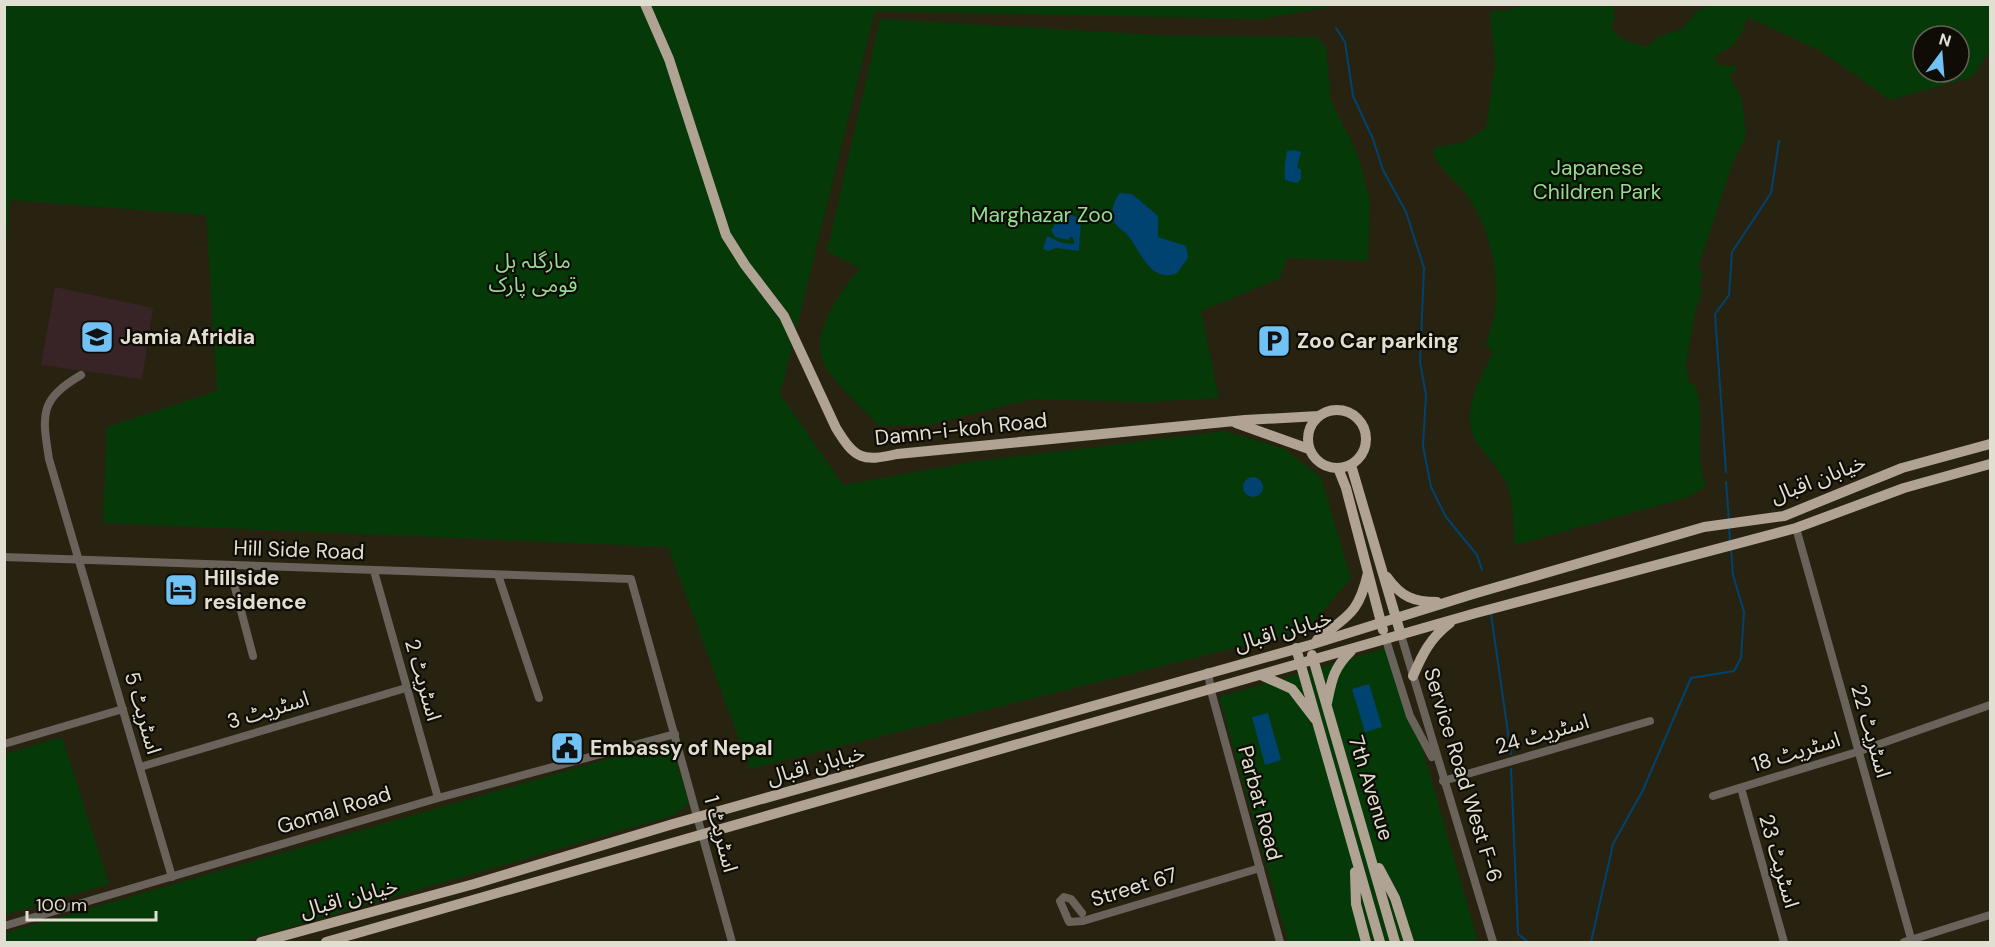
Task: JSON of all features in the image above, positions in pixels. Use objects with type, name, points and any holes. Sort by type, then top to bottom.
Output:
[{"type":"main road","name":"Damn-i-koh Road","points":[[645,4],[669,59],[726,235],[745,265],[784,316],[836,428],[854,452],[862,458],[872,459],[897,454],[1232,422],[1319,416]]},
{"type":"main road","points":[[1232,422],[1293,441],[1309,449],[1320,463],[1338,468],[1351,465],[1359,459],[1366,441],[1360,422],[1342,410],[1330,411],[1319,416],[1309,431],[1309,449]]},
{"type":"main road","name":"خیابان اقبال","points":[[261,942],[474,884],[1208,672],[1310,645],[1445,602],[1704,527],[1784,516],[1902,468],[1990,444]]},
{"type":"main road","name":"خیابان اقبال","points":[[326,942],[1351,651],[1476,613],[1796,528],[1904,488],[1990,464]]},
{"type":"main road","points":[[1351,465],[1397,619]]},
{"type":"main road","points":[[1338,468],[1346,488],[1386,640]]},
{"type":"main road","points":[[1380,567],[1404,596],[1417,602],[1445,602]]},
{"type":"main road","points":[[1310,645],[1353,612],[1362,598],[1368,573]]},
{"type":"main road","name":"Service Road West F-6","points":[[1397,619],[1401,635]]},
{"type":"main road","points":[[1413,676],[1424,652],[1436,634],[1455,619]]},
{"type":"main road","name":"7th Avenue","points":[[1310,645],[1395,942]]},
{"type":"main road","name":"7th Avenue","points":[[1296,648],[1380,942]]},
{"type":"main road","points":[[1326,706],[1332,675],[1337,665],[1351,651]]},
{"type":"main road","points":[[1263,676],[1292,689],[1318,724]]},
{"type":"main road","points":[[1369,849],[1395,898],[1409,942]]},
{"type":"main road","points":[[1354,856],[1356,904],[1366,942]]},
{"type":"street","name":"اسٹریٹ 5","points":[[81,375],[48,399],[44,428],[49,459],[172,877]]},
{"type":"street","name":"اسٹریٹ 22","points":[[1796,528],[1910,942]]},
{"type":"street","name":"Hill Side Road","points":[[4,557],[592,579]]},
{"type":"street","points":[[229,566],[253,656]]},
{"type":"street","name":"اسٹریٹ 2","points":[[375,571],[438,798]]},
{"type":"street","points":[[498,575],[539,698]]},
{"type":"street","name":"اسٹریٹ 1","points":[[592,579],[631,579],[732,942]]},
{"type":"street","name":"Service Road West F-6","points":[[1401,635],[1443,782],[1493,942]]},
{"type":"street","points":[[1386,640],[1410,716],[1443,782]]},
{"type":"street","name":"Parbat Road","points":[[1208,672],[1211,691],[1281,942]]},
{"type":"street","name":"اسٹریٹ 3","points":[[140,767],[406,688]]},
{"type":"street","name":"اسٹریٹ 18","points":[[1713,796],[1857,752],[1990,707]]},
{"type":"street","points":[[4,744],[123,709]]},
{"type":"street","name":"اسٹریٹ 24","points":[[1443,782],[1650,721]]},
{"type":"street","name":"Gomal Road","points":[[4,926],[438,798],[675,734]]},
{"type":"street","name":"اسٹریٹ 23","points":[[1740,788],[1784,942]]},
{"type":"street","name":"Street 67","points":[[1082,913],[1071,898],[1065,897],[1060,901],[1069,922],[1083,921],[1260,868]]},
{"type":"street","points":[[1910,942],[1990,915]]},
{"type":"shaded area","name":"Jamia Afridia","points":[[55,287],[153,308],[142,379],[41,365]]},
{"type":"green space","name":"مارگلہ ہل قومی پارک","points":[[5,5],[1340,5],[1262,19],[875,11],[780,394],[843,485],[971,462],[1225,431],[1284,449],[1321,477],[1351,579],[1306,630],[750,769],[668,547],[103,523],[107,427],[217,391],[206,215],[10,200],[5,261]]},
{"type":"green space","name":"Japanese Children Park","points":[[1522,5],[1613,5],[1615,20],[1611,26],[1613,31],[1625,40],[1646,46],[1663,35],[1682,29],[1696,12],[1707,6],[1703,5],[1990,5],[1990,50],[1971,77],[1971,24],[1911,24],[1911,84],[1947,84],[1890,100],[1821,51],[1747,17],[1737,40],[1729,48],[1717,54],[1714,59],[1719,65],[1738,66],[1730,77],[1742,100],[1746,135],[1732,165],[1698,268],[1703,273],[1699,285],[1702,293],[1696,308],[1685,367],[1689,376],[1688,382],[1695,385],[1698,397],[1700,463],[1706,486],[1689,497],[1515,545],[1512,504],[1508,488],[1499,471],[1477,443],[1470,420],[1473,397],[1493,352],[1486,344],[1496,302],[1495,268],[1487,234],[1473,204],[1441,167],[1433,151],[1436,147],[1462,143],[1486,128],[1495,63],[1490,15],[1493,10],[1507,11]]},
{"type":"green space","name":"Marghazar Zoo","points":[[880,19],[1174,36],[1317,37],[1326,48],[1331,100],[1359,158],[1370,201],[1368,261],[1287,258],[1280,278],[1201,311],[1219,398],[1145,402],[1032,399],[929,425],[879,426],[844,391],[826,368],[821,356],[820,343],[823,329],[835,302],[860,269],[827,251]]},
{"type":"green space","points":[[1393,646],[1478,942],[1288,942],[1219,697]]},
{"type":"green space","points":[[62,737],[109,884],[5,915],[5,754]]},
{"type":"green space","points":[[670,741],[689,803],[675,815],[239,942],[5,942],[5,933]]},
{"type":"water","points":[[1287,151],[1301,152],[1297,167],[1301,170],[1301,179],[1297,183],[1285,180]]},
{"type":"water","points":[[1120,193],[1132,194],[1158,216],[1158,237],[1186,246],[1188,258],[1177,273],[1160,274],[1154,270],[1114,222],[1113,209]]},
{"type":"water","points":[[1071,215],[1081,219],[1079,251],[1043,249],[1047,236],[1062,243],[1075,244],[1072,236],[1068,240],[1055,237],[1051,230],[1056,219],[1060,221]]},
{"type":"water","points":[[1253,477],[1260,480],[1263,487],[1260,494],[1253,497],[1246,494],[1243,487],[1246,480]]},
{"type":"water","points":[[1369,684],[1382,727],[1365,732],[1352,689]]},
{"type":"water","points":[[1268,713],[1281,760],[1265,765],[1252,717]]},
{"type":"waterway","points":[[1336,28],[1345,42],[1353,96],[1373,139],[1383,170],[1406,212],[1424,268],[1420,362],[1426,395],[1423,446],[1431,487],[1446,517],[1477,555],[1482,570]]},
{"type":"waterway","points":[[1726,472],[1715,314],[1729,295],[1732,252],[1771,193],[1779,141]]},
{"type":"waterway","points":[[1726,482],[1729,521]]},
{"type":"waterway","points":[[1729,527],[1730,542]]},
{"type":"waterway","points":[[1591,942],[1613,844],[1643,790],[1691,678],[1734,671],[1741,658],[1744,612],[1733,575],[1731,548]]},
{"type":"waterway","points":[[1491,614],[1511,754]]},
{"type":"waterway","points":[[1511,769],[1518,934],[1528,942]]},
{"type":"place","name":"Jamia Afridia","points":[[97,337]]},
{"type":"place","name":"Zoo Car parking","points":[[1274,341]]},
{"type":"place","name":"Hillside residence","points":[[181,590]]},
{"type":"place","name":"Embassy of Nepal","points":[[567,748]]}]
